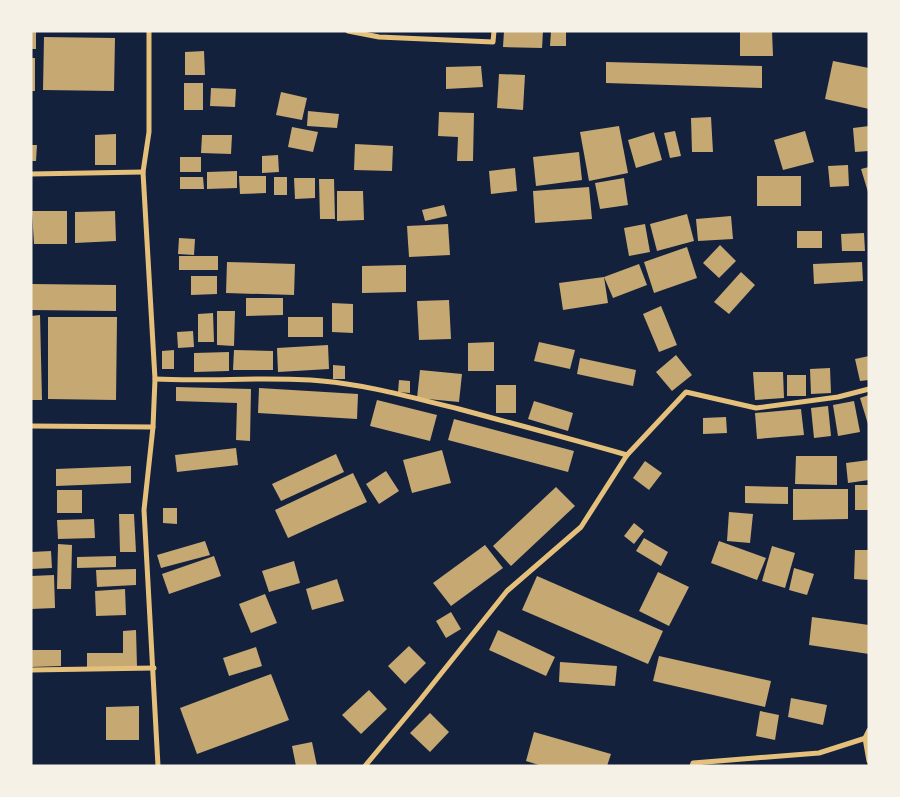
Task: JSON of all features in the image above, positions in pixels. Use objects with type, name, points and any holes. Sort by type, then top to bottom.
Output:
[{"type":"street","points":[[149,31],[149,132],[143,172],[156,379],[144,510],[158,766]]},
{"type":"street","points":[[348,31],[379,37],[493,42],[494,31]]},
{"type":"street","points":[[31,174],[143,172]]},
{"type":"street","points":[[156,379],[193,381],[246,378],[321,381],[376,388],[560,435],[626,455]]},
{"type":"street","points":[[365,766],[507,591],[581,527],[626,455],[686,392],[756,408],[838,397],[869,389]]},
{"type":"street","points":[[31,426],[153,427]]},
{"type":"street","points":[[31,670],[154,668]]},
{"type":"street","points":[[869,730],[867,738],[869,760]]},
{"type":"street","points":[[692,766],[693,763],[819,753],[867,738]]},
{"type":"building","points":[[31,31],[36,31],[36,49],[31,49]]},
{"type":"building","points":[[504,31],[543,31],[542,48],[503,47]]},
{"type":"building","points":[[551,31],[566,31],[566,46],[550,46]]},
{"type":"building","points":[[740,31],[772,31],[773,56],[740,56]]},
{"type":"building","points":[[44,37],[115,38],[114,91],[43,90]]},
{"type":"building","points":[[204,51],[205,75],[185,75],[185,52]]},
{"type":"building","points":[[31,58],[35,58],[35,91],[31,91]]},
{"type":"building","points":[[833,61],[869,68],[869,109],[825,99]]},
{"type":"building","points":[[606,62],[762,66],[762,88],[606,83]]},
{"type":"building","points":[[481,66],[483,87],[446,89],[446,67]]},
{"type":"building","points":[[499,74],[525,75],[523,110],[497,108]]},
{"type":"building","points":[[184,83],[203,83],[203,110],[184,110]]},
{"type":"building","points":[[211,88],[236,89],[235,107],[210,106]]},
{"type":"building","points":[[281,92],[307,98],[302,120],[276,115]]},
{"type":"building","points":[[308,111],[339,114],[337,128],[307,126]]},
{"type":"building","points":[[439,112],[474,113],[473,161],[457,161],[458,137],[438,136]]},
{"type":"building","points":[[711,117],[713,152],[692,152],[691,118]]},
{"type":"building","points":[[619,126],[628,173],[589,181],[580,132]]},
{"type":"building","points":[[869,126],[869,151],[855,152],[853,128]]},
{"type":"building","points":[[292,127],[318,132],[313,152],[288,147]]},
{"type":"building","points":[[675,131],[681,156],[670,158],[664,133]]},
{"type":"building","points":[[805,131],[814,162],[783,170],[774,140]]},
{"type":"building","points":[[654,132],[662,160],[636,168],[628,140]]},
{"type":"building","points":[[116,134],[116,165],[95,165],[95,135]]},
{"type":"building","points":[[202,135],[232,135],[231,154],[201,153]]},
{"type":"building","points":[[355,144],[393,146],[392,171],[354,170]]},
{"type":"building","points":[[31,145],[37,145],[36,161],[31,161]]},
{"type":"building","points":[[579,152],[582,180],[536,186],[533,157]]},
{"type":"building","points":[[278,155],[279,172],[262,173],[262,156]]},
{"type":"building","points":[[180,157],[201,157],[201,172],[180,172]]},
{"type":"building","points":[[848,165],[849,186],[830,187],[828,166]]},
{"type":"building","points":[[869,167],[869,192],[868,192],[861,169]]},
{"type":"building","points":[[515,168],[517,191],[491,194],[489,171]]},
{"type":"building","points":[[237,171],[237,188],[207,189],[207,172]]},
{"type":"building","points":[[239,176],[266,176],[266,193],[240,194]]},
{"type":"building","points":[[757,176],[801,176],[801,206],[757,206]]},
{"type":"building","points":[[180,177],[203,177],[204,189],[180,189]]},
{"type":"building","points":[[274,177],[287,177],[287,195],[274,195]]},
{"type":"building","points":[[294,178],[315,178],[315,198],[295,199]]},
{"type":"building","points":[[624,178],[628,205],[600,209],[595,183]]},
{"type":"building","points":[[319,179],[334,179],[335,219],[320,219]]},
{"type":"building","points":[[589,187],[592,219],[535,223],[533,191]]},
{"type":"building","points":[[337,191],[363,191],[364,220],[337,221]]},
{"type":"building","points":[[444,205],[447,216],[425,221],[422,210]]},
{"type":"building","points":[[32,211],[67,211],[67,244],[34,244]]},
{"type":"building","points":[[115,211],[116,241],[75,243],[75,212]]},
{"type":"building","points":[[687,214],[694,241],[657,251],[650,224]]},
{"type":"building","points":[[731,216],[733,239],[698,241],[696,219]]},
{"type":"building","points":[[448,224],[450,255],[409,257],[407,226]]},
{"type":"building","points":[[645,224],[650,252],[629,256],[624,228]]},
{"type":"building","points":[[797,231],[822,231],[822,248],[797,248]]},
{"type":"building","points":[[864,233],[865,251],[842,251],[841,234]]},
{"type":"building","points":[[179,238],[195,239],[194,255],[178,254]]},
{"type":"building","points":[[720,245],[736,261],[719,278],[703,263]]},
{"type":"building","points":[[687,247],[697,278],[654,293],[644,262]]},
{"type":"building","points":[[179,256],[218,256],[218,270],[179,270]]},
{"type":"building","points":[[227,262],[295,264],[294,295],[226,293]]},
{"type":"building","points":[[862,262],[863,281],[814,284],[813,264]]},
{"type":"building","points":[[639,264],[647,285],[613,298],[604,277]]},
{"type":"building","points":[[406,265],[406,292],[362,293],[362,266]]},
{"type":"building","points":[[741,272],[755,285],[729,314],[714,302]]},
{"type":"building","points":[[191,276],[217,276],[217,294],[191,295]]},
{"type":"building","points":[[604,277],[608,303],[563,310],[559,283]]},
{"type":"building","points":[[31,284],[116,285],[116,311],[31,310]]},
{"type":"building","points":[[246,298],[283,298],[283,315],[246,316]]},
{"type":"building","points":[[449,300],[451,339],[419,340],[417,301]]},
{"type":"building","points":[[332,303],[353,304],[353,333],[332,332]]},
{"type":"building","points":[[661,306],[677,345],[659,352],[643,314]]},
{"type":"building","points":[[217,311],[235,311],[234,346],[217,345]]},
{"type":"building","points":[[213,313],[214,342],[198,342],[198,314]]},
{"type":"building","points":[[40,315],[42,400],[31,400],[31,316]]},
{"type":"building","points":[[48,317],[117,317],[116,400],[48,399]]},
{"type":"building","points":[[288,317],[323,317],[323,337],[288,337]]},
{"type":"building","points":[[193,331],[194,347],[178,348],[177,332]]},
{"type":"building","points":[[494,342],[494,371],[468,371],[468,343]]},
{"type":"building","points":[[539,342],[575,350],[570,369],[534,361]]},
{"type":"building","points":[[328,345],[329,369],[278,372],[277,348]]},
{"type":"building","points":[[174,350],[174,369],[162,369],[162,351]]},
{"type":"building","points":[[234,350],[273,351],[273,370],[233,370]]},
{"type":"building","points":[[229,352],[229,371],[194,372],[194,353]]},
{"type":"building","points":[[676,355],[692,375],[672,391],[656,372]]},
{"type":"building","points":[[869,356],[869,380],[860,381],[855,359]]},
{"type":"building","points":[[580,358],[636,370],[633,386],[577,374]]},
{"type":"building","points":[[333,365],[345,366],[345,379],[333,379]]},
{"type":"building","points":[[830,368],[831,393],[811,394],[810,369]]},
{"type":"building","points":[[420,370],[462,374],[459,402],[417,398]]},
{"type":"building","points":[[753,372],[783,372],[784,398],[755,400]]},
{"type":"building","points":[[787,375],[806,375],[806,396],[787,396]]},
{"type":"building","points":[[399,380],[410,381],[410,393],[398,392]]},
{"type":"building","points":[[496,385],[516,385],[516,413],[496,413]]},
{"type":"building","points":[[176,387],[251,389],[250,441],[236,440],[237,403],[176,401]]},
{"type":"building","points":[[259,388],[358,394],[357,419],[258,413]]},
{"type":"building","points":[[869,395],[869,424],[868,424],[860,398]]},
{"type":"building","points":[[377,400],[437,415],[430,441],[370,426]]},
{"type":"building","points":[[534,401],[573,413],[568,431],[528,419]]},
{"type":"building","points":[[854,401],[860,432],[838,436],[833,405]]},
{"type":"building","points":[[828,406],[831,436],[814,438],[811,408]]},
{"type":"building","points":[[801,409],[804,435],[757,439],[755,413]]},
{"type":"building","points":[[726,417],[727,433],[703,434],[703,418]]},
{"type":"building","points":[[454,419],[574,451],[568,472],[448,440]]},
{"type":"building","points":[[236,448],[238,465],[177,472],[175,455]]},
{"type":"building","points":[[442,450],[451,483],[412,493],[403,460]]},
{"type":"building","points":[[336,454],[344,472],[281,501],[272,484]]},
{"type":"building","points":[[796,456],[837,456],[837,485],[795,484]]},
{"type":"building","points":[[869,460],[869,480],[848,483],[846,463]]},
{"type":"building","points":[[645,461],[662,473],[649,490],[633,478]]},
{"type":"building","points":[[131,466],[131,483],[56,486],[56,469]]},
{"type":"building","points":[[386,471],[399,491],[379,504],[366,484]]},
{"type":"building","points":[[353,473],[367,502],[288,538],[275,510]]},
{"type":"building","points":[[855,485],[869,485],[869,510],[855,510]]},
{"type":"building","points":[[745,486],[788,487],[788,504],[745,503]]},
{"type":"building","points":[[556,487],[575,506],[511,566],[493,546]]},
{"type":"building","points":[[793,489],[848,489],[848,519],[793,520]]},
{"type":"building","points":[[57,490],[82,490],[82,513],[57,513]]},
{"type":"building","points":[[163,508],[177,508],[177,524],[163,523]]},
{"type":"building","points":[[729,512],[753,514],[750,543],[727,541]]},
{"type":"building","points":[[119,514],[134,514],[136,552],[120,552]]},
{"type":"building","points":[[94,519],[95,538],[58,539],[57,520]]},
{"type":"building","points":[[634,523],[644,531],[634,544],[624,536]]},
{"type":"building","points":[[644,538],[668,552],[661,566],[636,551]]},
{"type":"building","points":[[205,541],[210,555],[161,568],[157,555]]},
{"type":"building","points":[[719,541],[766,558],[757,580],[711,563]]},
{"type":"building","points":[[58,544],[72,545],[71,589],[57,589]]},
{"type":"building","points":[[485,545],[503,568],[451,606],[433,583]]},
{"type":"building","points":[[772,546],[795,553],[785,588],[762,581]]},
{"type":"building","points":[[855,550],[869,550],[869,580],[854,579]]},
{"type":"building","points":[[51,551],[52,568],[31,569],[31,552]]},
{"type":"building","points":[[116,556],[116,567],[77,568],[77,557]]},
{"type":"building","points":[[214,556],[221,576],[169,594],[162,574]]},
{"type":"building","points":[[294,561],[300,583],[269,592],[262,571]]},
{"type":"building","points":[[794,568],[814,574],[807,595],[789,590]]},
{"type":"building","points":[[136,569],[136,585],[97,587],[96,570]]},
{"type":"building","points":[[658,572],[689,587],[669,626],[639,611]]},
{"type":"building","points":[[54,575],[55,608],[31,609],[31,576]]},
{"type":"building","points":[[537,576],[663,631],[648,664],[522,610]]},
{"type":"building","points":[[337,579],[344,601],[312,610],[306,589]]},
{"type":"building","points":[[125,589],[126,615],[96,616],[95,591]]},
{"type":"building","points":[[265,594],[277,623],[251,633],[239,604]]},
{"type":"building","points":[[451,612],[461,629],[446,638],[436,621]]},
{"type":"building","points":[[812,617],[869,625],[869,654],[809,645]]},
{"type":"building","points":[[136,630],[137,667],[87,668],[87,653],[123,653],[123,631]]},
{"type":"building","points":[[498,630],[555,657],[546,676],[489,650]]},
{"type":"building","points":[[409,646],[426,663],[405,684],[388,666]]},
{"type":"building","points":[[256,647],[262,666],[229,676],[223,658]]},
{"type":"building","points":[[31,650],[61,650],[61,666],[31,667]]},
{"type":"building","points":[[659,656],[771,681],[765,707],[653,681]]},
{"type":"building","points":[[560,662],[617,666],[615,686],[559,682]]},
{"type":"building","points":[[271,674],[289,720],[197,754],[180,708]]},
{"type":"building","points":[[369,690],[387,709],[361,734],[342,715]]},
{"type":"building","points":[[791,698],[827,705],[823,725],[788,717]]},
{"type":"building","points":[[139,706],[139,740],[106,740],[106,707]]},
{"type":"building","points":[[760,711],[779,715],[775,740],[756,736]]},
{"type":"building","points":[[430,713],[449,732],[430,752],[410,733]]},
{"type":"building","points":[[534,732],[611,754],[607,766],[542,766],[526,761]]},
{"type":"building","points":[[312,742],[317,766],[296,766],[292,746]]}]
